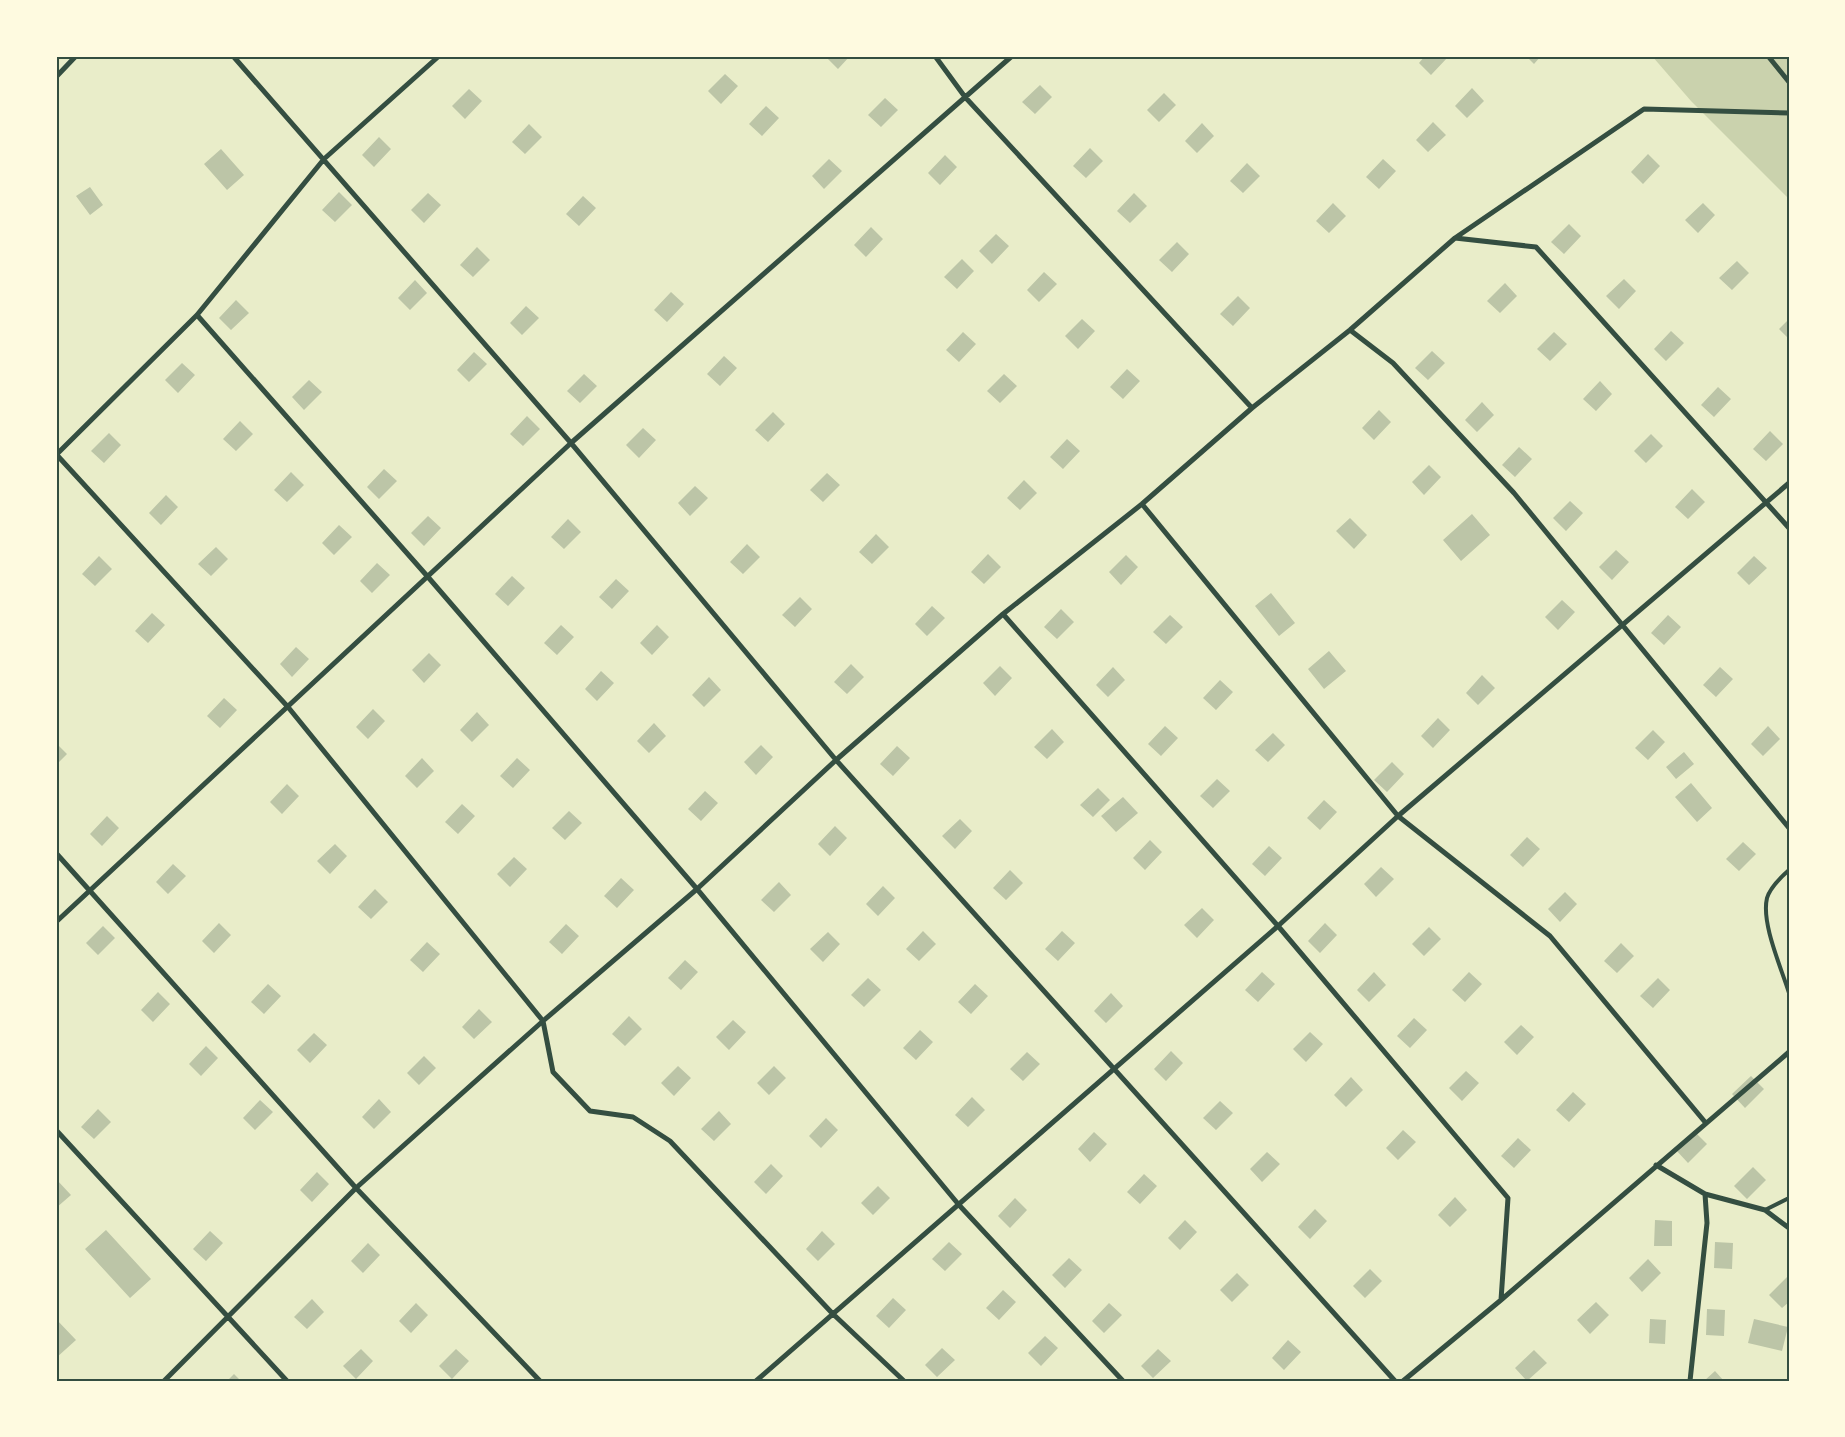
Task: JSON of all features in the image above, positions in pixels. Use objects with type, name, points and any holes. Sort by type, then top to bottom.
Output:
[{"type":"street","points":[[56,77],[76,56]]},
{"type":"street","points":[[233,56],[571,443],[836,760],[1395,1381]]},
{"type":"street","points":[[439,56],[324,159],[197,315],[56,454],[288,707],[543,1021],[553,1072],[590,1111],[633,1118],[670,1141],[832,1313],[904,1381]]},
{"type":"street","points":[[934,56],[966,97],[1252,408]]},
{"type":"street","points":[[56,922],[571,443],[1012,56]]},
{"type":"street","points":[[1768,56],[1789,82]]},
{"type":"street","points":[[164,1381],[229,1318],[356,1188],[543,1021],[697,888],[836,760],[1003,614],[1142,504],[1252,408],[1350,330],[1455,238],[1644,109],[1789,113]]},
{"type":"street","points":[[1455,238],[1536,247],[1789,528]]},
{"type":"street","points":[[197,315],[428,577],[697,888],[959,1205],[1123,1381]]},
{"type":"street","points":[[1350,330],[1393,363],[1514,493],[1789,828]]},
{"type":"street","points":[[756,1381],[1278,926],[1398,816],[1789,483]]},
{"type":"street","points":[[1142,504],[1398,816],[1550,936],[1705,1122]]},
{"type":"street","points":[[1003,614],[1278,926],[1508,1198],[1501,1300]]},
{"type":"street","points":[[56,853],[356,1188],[540,1381]]},
{"type":"street","points":[[1403,1381],[1501,1300],[1705,1122],[1789,1052]]},
{"type":"street","points":[[56,1130],[287,1381]]},
{"type":"street","points":[[1656,1165],[1705,1194],[1765,1210],[1789,1228]]},
{"type":"street","points":[[1690,1381],[1707,1223],[1705,1194]]},
{"type":"lane","points":[[1789,870],[1779,879],[1767,897],[1767,923],[1789,993]]},
{"type":"lane","points":[[1765,1210],[1789,1198]]},
{"type":"green space","points":[[1652,56],[1789,56],[1789,199],[1691,101]]},
{"type":"building","points":[[825,56],[850,56],[838,69]]},
{"type":"building","points":[[1425,56],[1448,57],[1431,75],[1419,63]]},
{"type":"building","points":[[1526,56],[1541,56],[1534,64]]},
{"type":"building","points":[[725,74],[738,86],[721,104],[708,91]]},
{"type":"building","points":[[1040,85],[1052,97],[1035,114],[1022,102]]},
{"type":"building","points":[[1472,88],[1484,101],[1467,118],[1455,106]]},
{"type":"building","points":[[469,89],[482,101],[465,119],[452,106]]},
{"type":"building","points":[[1164,93],[1176,105],[1159,122],[1147,110]]},
{"type":"building","points":[[885,98],[898,110],[881,127],[868,115]]},
{"type":"building","points":[[766,106],[779,118],[762,136],[749,124]]},
{"type":"building","points":[[1433,122],[1446,135],[1428,152],[1416,140]]},
{"type":"building","points":[[1202,123],[1214,136],[1197,153],[1185,141]]},
{"type":"building","points":[[529,124],[542,137],[525,154],[512,142]]},
{"type":"building","points":[[379,137],[391,149],[374,167],[362,155]]},
{"type":"building","points":[[1090,148],[1103,161],[1086,178],[1073,166]]},
{"type":"building","points":[[221,149],[244,175],[227,190],[204,164]]},
{"type":"building","points":[[1648,154],[1660,166],[1643,184],[1631,172]]},
{"type":"building","points":[[945,155],[957,167],[940,185],[928,173]]},
{"type":"building","points":[[829,159],[842,171],[824,189],[812,176]]},
{"type":"building","points":[[1383,159],[1396,171],[1379,189],[1366,177]]},
{"type":"building","points":[[1247,163],[1260,176],[1243,193],[1230,181]]},
{"type":"building","points":[[90,187],[103,205],[90,215],[76,196]]},
{"type":"building","points":[[339,192],[352,205],[335,222],[322,210]]},
{"type":"building","points":[[428,193],[441,205],[424,223],[411,210]]},
{"type":"building","points":[[1134,193],[1147,206],[1130,223],[1117,211]]},
{"type":"building","points":[[583,196],[596,208],[579,226],[566,214]]},
{"type":"building","points":[[1333,203],[1346,216],[1329,233],[1316,221]]},
{"type":"building","points":[[1703,203],[1715,215],[1698,233],[1685,220]]},
{"type":"building","points":[[1569,224],[1581,236],[1564,254],[1551,242]]},
{"type":"building","points":[[871,227],[883,239],[866,257],[854,245]]},
{"type":"building","points":[[996,234],[1009,246],[992,264],[979,251]]},
{"type":"building","points":[[1177,242],[1189,254],[1172,272],[1159,260]]},
{"type":"building","points":[[477,247],[490,260],[473,277],[460,265]]},
{"type":"building","points":[[962,259],[974,271],[957,289],[944,277]]},
{"type":"building","points":[[1737,261],[1749,273],[1732,290],[1719,278]]},
{"type":"building","points":[[1044,272],[1057,284],[1039,302],[1027,290]]},
{"type":"building","points":[[1624,279],[1636,291],[1619,309],[1606,296]]},
{"type":"building","points":[[415,280],[427,293],[410,310],[398,298]]},
{"type":"building","points":[[1505,283],[1517,296],[1500,313],[1487,301]]},
{"type":"building","points":[[671,292],[684,304],[667,322],[654,310]]},
{"type":"building","points":[[1238,296],[1250,308],[1233,326],[1220,314]]},
{"type":"building","points":[[236,300],[249,313],[231,330],[219,318]]},
{"type":"building","points":[[526,306],[539,318],[522,335],[510,323]]},
{"type":"building","points":[[1082,319],[1095,331],[1078,349],[1065,336]]},
{"type":"building","points":[[1789,319],[1789,339],[1779,329]]},
{"type":"building","points":[[1671,331],[1684,343],[1666,361],[1654,349]]},
{"type":"building","points":[[963,332],[976,344],[959,362],[946,350]]},
{"type":"building","points":[[1554,332],[1567,344],[1550,361],[1537,349]]},
{"type":"building","points":[[1432,351],[1445,363],[1428,380],[1415,368]]},
{"type":"building","points":[[474,352],[487,364],[469,382],[457,370]]},
{"type":"building","points":[[724,356],[737,368],[720,386],[707,374]]},
{"type":"building","points":[[182,363],[195,375],[178,393],[165,380]]},
{"type":"building","points":[[1127,369],[1140,381],[1123,399],[1110,387]]},
{"type":"building","points":[[584,374],[597,386],[580,403],[567,391]]},
{"type":"building","points":[[1004,374],[1017,386],[1000,403],[987,391]]},
{"type":"building","points":[[309,380],[322,392],[304,410],[292,397]]},
{"type":"building","points":[[1600,381],[1612,394],[1596,411],[1583,399]]},
{"type":"building","points":[[1718,387],[1731,399],[1714,417],[1701,405]]},
{"type":"building","points":[[1482,402],[1494,415],[1477,432],[1465,420]]},
{"type":"building","points":[[1379,410],[1391,422],[1374,440],[1362,428]]},
{"type":"building","points":[[773,412],[785,424],[768,442],[755,430]]},
{"type":"building","points":[[527,416],[540,429],[523,446],[510,434]]},
{"type":"building","points":[[240,421],[253,434],[236,451],[223,439]]},
{"type":"building","points":[[643,428],[656,440],[639,458],[626,445]]},
{"type":"building","points":[[1770,431],[1783,444],[1766,461],[1753,449]]},
{"type":"building","points":[[109,433],[121,445],[104,463],[91,451]]},
{"type":"building","points":[[1651,434],[1663,446],[1646,463],[1634,451]]},
{"type":"building","points":[[1067,439],[1080,451],[1063,469],[1050,457]]},
{"type":"building","points":[[1519,447],[1532,459],[1515,477],[1502,465]]},
{"type":"building","points":[[1429,465],[1441,477],[1424,495],[1412,482]]},
{"type":"building","points":[[384,469],[397,481],[379,499],[367,487]]},
{"type":"building","points":[[291,472],[304,485],[287,502],[274,490]]},
{"type":"building","points":[[827,473],[840,485],[823,502],[810,490]]},
{"type":"building","points":[[1024,480],[1037,493],[1020,510],[1007,498]]},
{"type":"building","points":[[695,486],[708,498],[690,516],[678,503]]},
{"type":"building","points":[[1692,489],[1705,502],[1688,519],[1675,507]]},
{"type":"building","points":[[166,495],[178,507],[161,525],[149,513]]},
{"type":"building","points":[[1570,501],[1583,513],[1566,531],[1553,518]]},
{"type":"building","points":[[1472,514],[1490,535],[1461,561],[1443,540]]},
{"type":"building","points":[[428,516],[441,528],[424,546],[411,533]]},
{"type":"building","points":[[1350,518],[1367,535],[1354,549],[1336,531]]},
{"type":"building","points":[[568,519],[581,532],[564,549],[551,537]]},
{"type":"building","points":[[339,525],[352,537],[334,555],[322,543]]},
{"type":"building","points":[[876,534],[889,547],[872,564],[859,552]]},
{"type":"building","points":[[747,544],[760,557],[743,574],[730,562]]},
{"type":"building","points":[[216,547],[228,559],[211,576],[198,564]]},
{"type":"building","points":[[1616,550],[1629,562],[1612,580],[1599,567]]},
{"type":"building","points":[[988,554],[1001,567],[984,584],[971,572]]},
{"type":"building","points":[[1126,555],[1138,567],[1121,585],[1109,572]]},
{"type":"building","points":[[99,556],[112,569],[95,586],[82,574]]},
{"type":"building","points":[[1754,556],[1767,568],[1749,585],[1737,573]]},
{"type":"building","points":[[377,563],[390,575],[372,593],[360,581]]},
{"type":"building","points":[[512,576],[525,588],[508,606],[495,594]]},
{"type":"building","points":[[616,579],[629,591],[612,609],[599,597]]},
{"type":"building","points":[[1271,593],[1295,623],[1279,636],[1255,606]]},
{"type":"building","points":[[800,597],[812,609],[795,627],[782,615]]},
{"type":"building","points":[[1562,600],[1575,612],[1558,630],[1545,617]]},
{"type":"building","points":[[932,606],[945,618],[927,636],[915,624]]},
{"type":"building","points":[[1061,609],[1074,622],[1057,639],[1044,627]]},
{"type":"building","points":[[152,613],[165,625],[148,643],[135,631]]},
{"type":"building","points":[[1170,615],[1183,627],[1166,644],[1153,632]]},
{"type":"building","points":[[1668,615],[1681,627],[1664,645],[1651,633]]},
{"type":"building","points":[[561,625],[574,637],[557,655],[544,643]]},
{"type":"building","points":[[657,625],[669,637],[652,655],[640,643]]},
{"type":"building","points":[[296,647],[309,659],[292,677],[280,664]]},
{"type":"building","points":[[1329,651],[1346,671],[1324,689],[1308,669]]},
{"type":"building","points":[[429,653],[441,665],[424,683],[412,670]]},
{"type":"building","points":[[851,664],[864,677],[847,694],[834,682]]},
{"type":"building","points":[[1000,666],[1012,678],[995,696],[983,683]]},
{"type":"building","points":[[1113,667],[1125,680],[1108,697],[1096,685]]},
{"type":"building","points":[[1720,667],[1733,679],[1716,697],[1703,685]]},
{"type":"building","points":[[601,671],[614,683],[597,701],[585,689]]},
{"type":"building","points":[[1482,675],[1495,688],[1478,705],[1466,693]]},
{"type":"building","points":[[709,677],[721,690],[704,707],[692,695]]},
{"type":"building","points":[[1220,680],[1233,692],[1216,710],[1203,698]]},
{"type":"building","points":[[224,698],[237,710],[220,728],[207,716]]},
{"type":"building","points":[[373,709],[385,721],[368,739],[356,727]]},
{"type":"building","points":[[477,712],[489,725],[472,742],[460,730]]},
{"type":"building","points":[[1438,718],[1450,730],[1433,748],[1421,736]]},
{"type":"building","points":[[654,723],[666,736],[649,753],[637,741]]},
{"type":"building","points":[[1165,726],[1178,738],[1161,756],[1148,744]]},
{"type":"building","points":[[1768,726],[1780,739],[1763,756],[1751,744]]},
{"type":"building","points":[[1052,729],[1064,742],[1047,759],[1034,747]]},
{"type":"building","points":[[1653,730],[1665,742],[1648,760],[1635,748]]},
{"type":"building","points":[[1273,733],[1285,745],[1268,762],[1255,750]]},
{"type":"building","points":[[56,743],[67,754],[56,765]]},
{"type":"building","points":[[761,745],[773,757],[756,775],[744,762]]},
{"type":"building","points":[[897,746],[910,758],[893,776],[880,764]]},
{"type":"building","points":[[1684,752],[1694,764],[1676,779],[1666,767]]},
{"type":"building","points":[[422,758],[434,771],[417,788],[405,776]]},
{"type":"building","points":[[517,758],[530,770],[513,788],[500,776]]},
{"type":"building","points":[[1392,762],[1404,774],[1387,792],[1374,780]]},
{"type":"building","points":[[1217,779],[1230,791],[1213,808],[1200,796]]},
{"type":"building","points":[[1691,783],[1712,808],[1697,822],[1675,797]]},
{"type":"building","points":[[287,784],[299,796],[282,814],[270,802]]},
{"type":"building","points":[[1098,788],[1110,800],[1093,817],[1080,805]]},
{"type":"building","points":[[705,791],[718,803],[701,821],[688,809]]},
{"type":"building","points":[[1123,797],[1138,813],[1116,832],[1101,816]]},
{"type":"building","points":[[1324,800],[1337,812],[1320,830],[1307,818]]},
{"type":"building","points":[[462,804],[475,816],[458,834],[445,822]]},
{"type":"building","points":[[569,811],[582,823],[565,840],[552,828]]},
{"type":"building","points":[[107,816],[119,828],[102,846],[90,834]]},
{"type":"building","points":[[960,819],[972,831],[955,849],[942,836]]},
{"type":"building","points":[[835,826],[847,838],[830,856],[818,844]]},
{"type":"building","points":[[1527,837],[1540,849],[1523,867],[1510,855]]},
{"type":"building","points":[[1150,840],[1162,852],[1145,870],[1133,858]]},
{"type":"building","points":[[1743,842],[1756,854],[1739,871],[1726,859]]},
{"type":"building","points":[[335,844],[347,856],[330,874],[317,861]]},
{"type":"building","points":[[1269,846],[1282,858],[1265,876],[1252,864]]},
{"type":"building","points":[[514,857],[527,869],[510,887],[497,874]]},
{"type":"building","points":[[173,864],[186,876],[168,894],[156,882]]},
{"type":"building","points":[[1381,867],[1394,879],[1376,897],[1364,884]]},
{"type":"building","points":[[1010,870],[1023,883],[1006,900],[993,888]]},
{"type":"building","points":[[621,878],[634,890],[617,908],[604,896]]},
{"type":"building","points":[[779,882],[791,895],[774,912],[761,900]]},
{"type":"building","points":[[883,886],[895,898],[878,916],[866,904]]},
{"type":"building","points":[[375,889],[388,902],[371,919],[358,907]]},
{"type":"building","points":[[1565,892],[1577,904],[1560,922],[1548,909]]},
{"type":"building","points":[[1202,908],[1214,920],[1197,938],[1184,925]]},
{"type":"building","points":[[219,923],[231,935],[214,953],[202,941]]},
{"type":"building","points":[[1325,923],[1337,935],[1320,953],[1308,941]]},
{"type":"building","points":[[566,924],[579,936],[562,954],[549,942]]},
{"type":"building","points":[[103,926],[115,938],[98,955],[86,943]]},
{"type":"building","points":[[1429,927],[1441,939],[1424,956],[1412,944]]},
{"type":"building","points":[[923,931],[936,944],[919,961],[906,949]]},
{"type":"building","points":[[1062,931],[1075,943],[1058,961],[1045,949]]},
{"type":"building","points":[[828,932],[840,944],[823,962],[810,949]]},
{"type":"building","points":[[427,942],[440,954],[423,972],[410,960]]},
{"type":"building","points":[[1621,943],[1634,956],[1617,973],[1604,961]]},
{"type":"building","points":[[685,960],[698,972],[681,990],[668,978]]},
{"type":"building","points":[[1262,972],[1275,984],[1258,1002],[1245,990]]},
{"type":"building","points":[[1374,972],[1386,985],[1369,1002],[1357,990]]},
{"type":"building","points":[[1469,972],[1482,984],[1465,1002],[1452,990]]},
{"type":"building","points":[[868,978],[881,990],[864,1007],[851,995]]},
{"type":"building","points":[[1658,978],[1670,990],[1653,1008],[1640,996]]},
{"type":"building","points":[[268,984],[281,996],[264,1014],[251,1002]]},
{"type":"building","points":[[975,984],[988,996],[971,1014],[958,1002]]},
{"type":"building","points":[[158,992],[170,1004],[153,1022],[141,1010]]},
{"type":"building","points":[[1111,993],[1123,1006],[1106,1023],[1094,1011]]},
{"type":"building","points":[[479,1009],[492,1022],[474,1039],[462,1027]]},
{"type":"building","points":[[629,1016],[642,1029],[625,1046],[612,1034]]},
{"type":"building","points":[[1414,1018],[1427,1030],[1410,1048],[1397,1036]]},
{"type":"building","points":[[733,1020],[746,1032],[729,1050],[716,1037]]},
{"type":"building","points":[[1521,1025],[1534,1037],[1517,1055],[1504,1042]]},
{"type":"building","points":[[920,1030],[933,1042],[916,1060],[903,1048]]},
{"type":"building","points":[[1310,1032],[1323,1044],[1306,1062],[1293,1049]]},
{"type":"building","points":[[314,1033],[327,1045],[310,1063],[297,1050]]},
{"type":"building","points":[[206,1046],[218,1058],[201,1076],[189,1064]]},
{"type":"building","points":[[1171,1051],[1183,1063],[1166,1081],[1154,1069]]},
{"type":"building","points":[[1027,1052],[1040,1064],[1023,1081],[1010,1069]]},
{"type":"building","points":[[424,1056],[436,1068],[419,1085],[407,1073]]},
{"type":"building","points":[[678,1066],[691,1078],[674,1096],[661,1083]]},
{"type":"building","points":[[774,1066],[786,1078],[769,1095],[757,1083]]},
{"type":"building","points":[[1466,1071],[1479,1083],[1462,1101],[1449,1088]]},
{"type":"building","points":[[1751,1076],[1764,1089],[1745,1108],[1732,1094]]},
{"type":"building","points":[[1351,1077],[1363,1090],[1346,1107],[1334,1095]]},
{"type":"building","points":[[1573,1092],[1586,1104],[1569,1122],[1556,1110]]},
{"type":"building","points":[[972,1097],[985,1110],[968,1127],[955,1115]]},
{"type":"building","points":[[379,1099],[391,1112],[374,1129],[362,1117]]},
{"type":"building","points":[[260,1100],[273,1112],[255,1130],[243,1118]]},
{"type":"building","points":[[1220,1101],[1233,1113],[1216,1130],[1203,1118]]},
{"type":"building","points":[[98,1109],[111,1122],[94,1139],[81,1127]]},
{"type":"building","points":[[719,1111],[731,1124],[714,1141],[701,1129]]},
{"type":"building","points":[[826,1118],[838,1130],[821,1148],[809,1136]]},
{"type":"building","points":[[1403,1130],[1416,1142],[1398,1160],[1386,1148]]},
{"type":"building","points":[[1694,1131],[1707,1144],[1688,1163],[1675,1149]]},
{"type":"building","points":[[1094,1132],[1107,1144],[1090,1162],[1078,1149]]},
{"type":"building","points":[[1518,1138],[1531,1150],[1514,1168],[1501,1156]]},
{"type":"building","points":[[1267,1152],[1280,1164],[1262,1182],[1250,1169]]},
{"type":"building","points":[[771,1164],[783,1176],[766,1194],[754,1182]]},
{"type":"building","points":[[1753,1167],[1766,1180],[1747,1199],[1734,1186]]},
{"type":"building","points":[[317,1172],[329,1184],[312,1202],[300,1190]]},
{"type":"building","points":[[1144,1174],[1157,1186],[1140,1204],[1127,1192]]},
{"type":"building","points":[[56,1179],[71,1195],[56,1208]]},
{"type":"building","points":[[878,1186],[890,1198],[873,1215],[861,1203]]},
{"type":"building","points":[[1455,1197],[1467,1210],[1450,1227],[1438,1215]]},
{"type":"building","points":[[1015,1198],[1027,1210],[1010,1228],[998,1216]]},
{"type":"building","points":[[1315,1209],[1327,1221],[1310,1239],[1298,1227]]},
{"type":"building","points":[[1185,1220],[1197,1232],[1180,1250],[1168,1238]]},
{"type":"building","points":[[1655,1220],[1672,1221],[1672,1246],[1654,1246]]},
{"type":"building","points":[[106,1230],[151,1279],[130,1298],[85,1249]]},
{"type":"building","points":[[210,1231],[223,1243],[206,1261],[193,1249]]},
{"type":"building","points":[[822,1231],[835,1244],[818,1261],[806,1249]]},
{"type":"building","points":[[949,1242],[962,1254],[945,1271],[932,1259]]},
{"type":"building","points":[[1715,1242],[1733,1243],[1732,1269],[1714,1268]]},
{"type":"building","points":[[368,1243],[380,1255],[363,1273],[351,1261]]},
{"type":"building","points":[[1069,1258],[1082,1270],[1065,1288],[1052,1275]]},
{"type":"building","points":[[1648,1259],[1661,1273],[1642,1292],[1629,1278]]},
{"type":"building","points":[[1370,1269],[1382,1281],[1365,1298],[1353,1286]]},
{"type":"building","points":[[1237,1273],[1249,1285],[1232,1302],[1220,1290]]},
{"type":"building","points":[[1789,1275],[1789,1302],[1782,1308],[1769,1295]]},
{"type":"building","points":[[1003,1290],[1016,1302],[999,1320],[986,1308]]},
{"type":"building","points":[[893,1298],[906,1310],[889,1328],[876,1316]]},
{"type":"building","points":[[312,1299],[324,1312],[307,1329],[294,1317]]},
{"type":"building","points":[[1596,1302],[1609,1315],[1590,1334],[1577,1320]]},
{"type":"building","points":[[416,1303],[428,1315],[411,1333],[399,1321]]},
{"type":"building","points":[[1109,1303],[1122,1315],[1104,1333],[1092,1321]]},
{"type":"building","points":[[1707,1309],[1725,1310],[1724,1336],[1706,1335]]},
{"type":"building","points":[[56,1319],[76,1340],[56,1358]]},
{"type":"building","points":[[1650,1319],[1666,1320],[1665,1344],[1649,1343]]},
{"type":"building","points":[[1754,1319],[1788,1327],[1782,1351],[1748,1343]]},
{"type":"building","points":[[1045,1336],[1058,1348],[1041,1366],[1028,1353]]},
{"type":"building","points":[[1288,1340],[1301,1352],[1284,1370],[1272,1358]]},
{"type":"building","points":[[942,1348],[955,1360],[937,1377],[925,1365]]},
{"type":"building","points":[[361,1349],[373,1361],[356,1379],[343,1366]]},
{"type":"building","points":[[456,1349],[469,1361],[452,1379],[439,1366]]},
{"type":"building","points":[[1158,1349],[1171,1361],[1153,1378],[1141,1366]]},
{"type":"building","points":[[1534,1350],[1547,1363],[1527,1381],[1515,1368]]},
{"type":"building","points":[[1715,1371],[1724,1381],[1704,1381]]},
{"type":"building","points":[[234,1374],[241,1381],[227,1381]]}]
